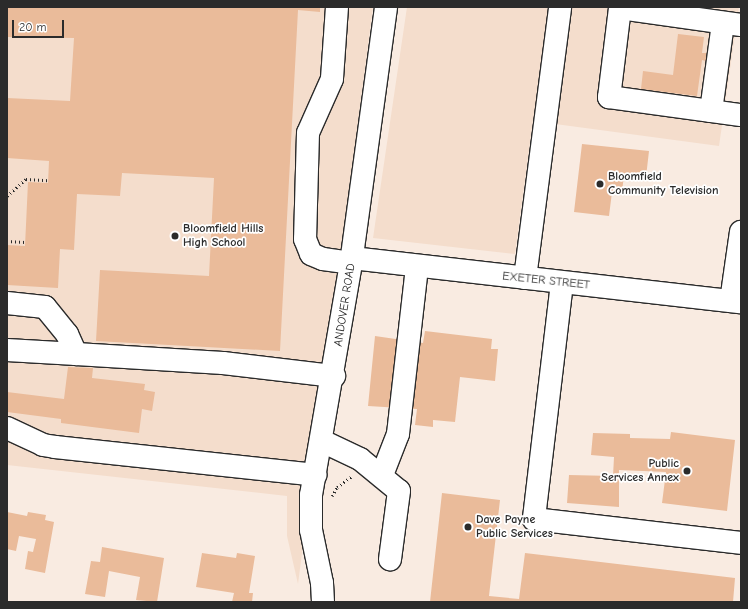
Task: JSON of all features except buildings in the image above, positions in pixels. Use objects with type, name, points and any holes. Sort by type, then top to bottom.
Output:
[{"type":"street","name":"EXETER STREET","points":[[337,7],[332,79],[308,133],[305,239],[311,254],[323,259],[525,278],[736,302]]},
{"type":"street","name":"ANDOVER ROAD","points":[[324,602],[322,583],[311,530],[315,476],[334,376],[386,7]]},
{"type":"street","points":[[525,278],[560,7]]},
{"type":"street","points":[[711,111],[732,24],[700,13],[616,8],[609,97],[711,111],[741,115]]},
{"type":"street","points":[[736,302],[741,232]]},
{"type":"street","points":[[382,475],[398,434],[417,267]]},
{"type":"street","points":[[562,283],[534,519],[741,543]]},
{"type":"street","points":[[7,303],[35,304],[45,307],[66,334],[76,354]]},
{"type":"street","points":[[7,350],[230,364],[334,376]]},
{"type":"street","points":[[7,428],[43,445],[55,448],[315,476]]},
{"type":"street","points":[[322,441],[343,449],[382,475],[399,491],[390,559]]},
{"type":"path","points":[[7,196],[26,179],[48,180]]},
{"type":"path","points":[[7,241],[25,242]]},
{"type":"path","points":[[331,499],[337,486],[353,476]]},
{"type":"shaded area","name":"Bloomfield Hills High School","points":[[7,7],[373,7],[298,584],[287,536],[287,496],[7,465]]},
{"type":"shaded area","points":[[407,7],[739,7],[719,146],[533,121],[515,254],[373,238]]},
{"type":"place","name":"Bloomfield Community Television","points":[[600,184]]},
{"type":"place","name":"Bloomfield Hills High School","points":[[175,236]]},
{"type":"place","name":"Public Services Annex","points":[[687,471]]},
{"type":"place","name":"Dave Payne Public Services","points":[[468,527]]}]
